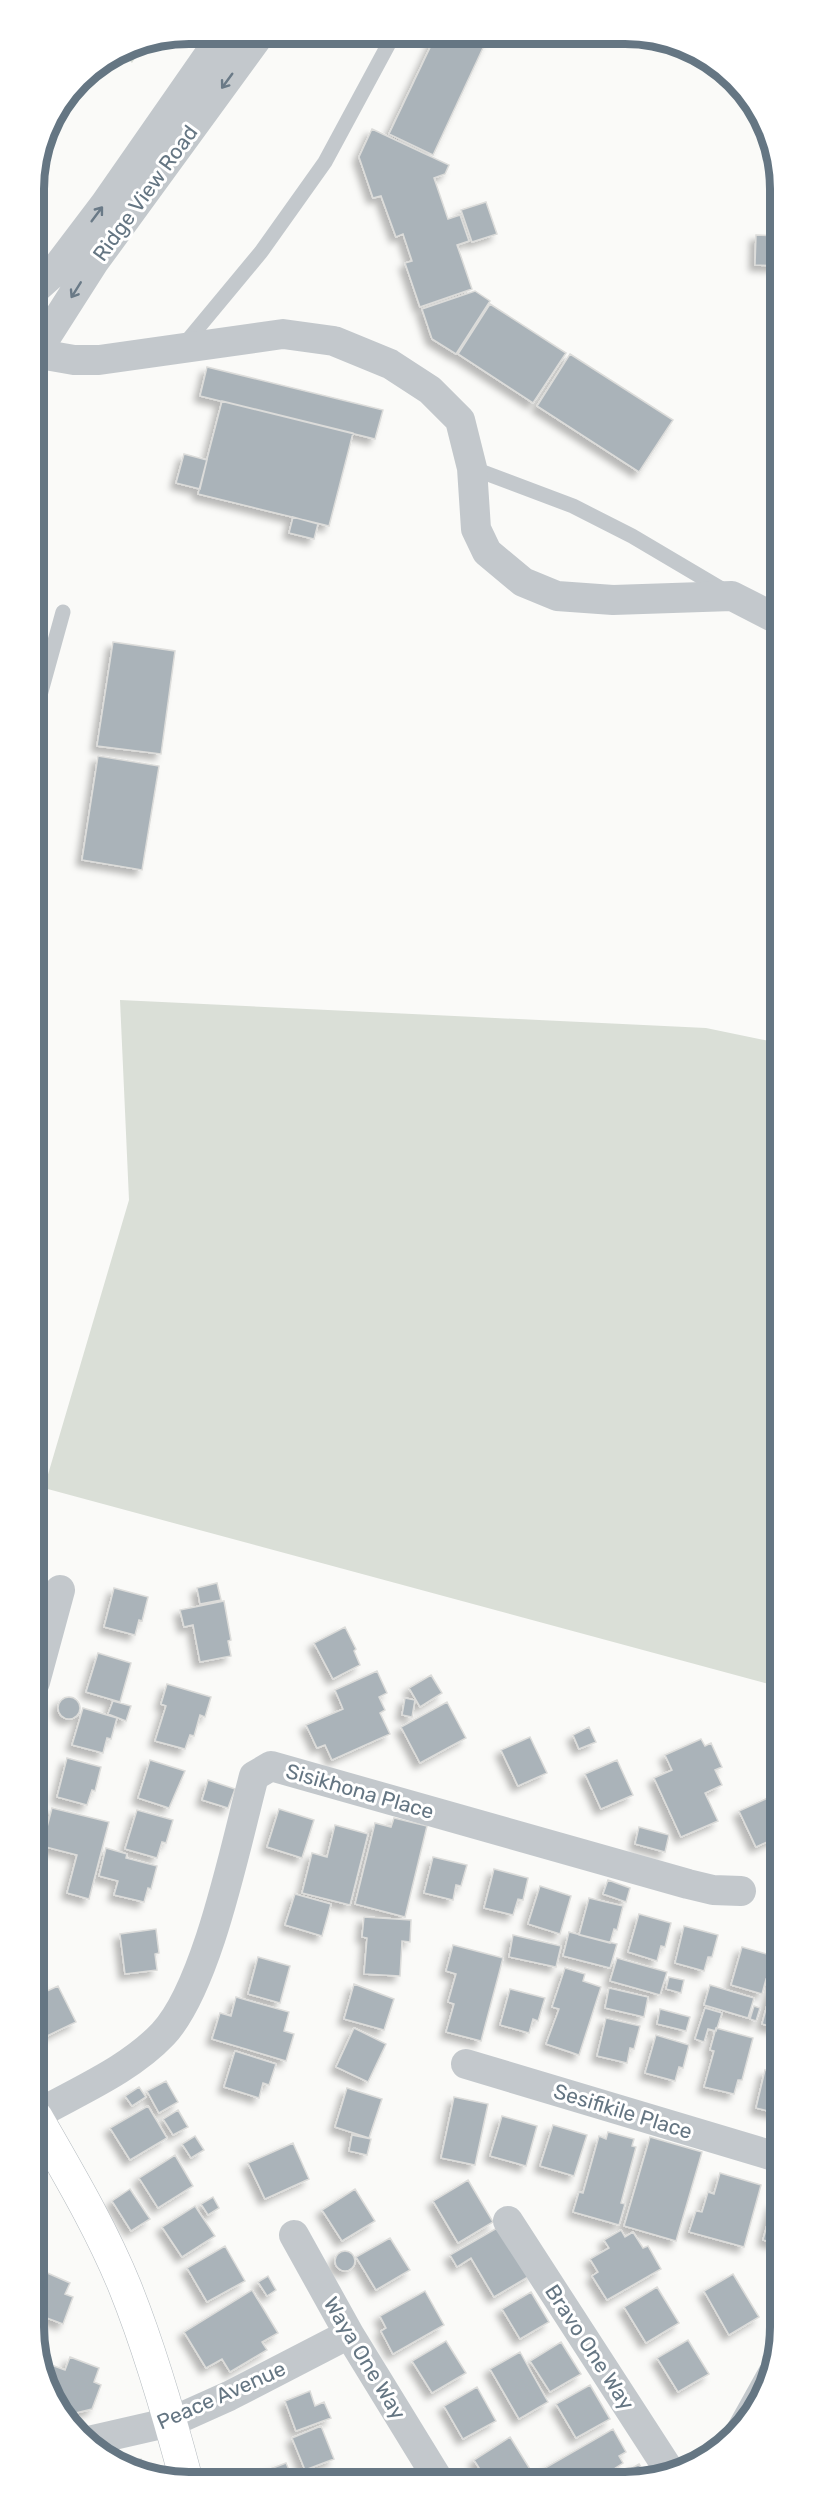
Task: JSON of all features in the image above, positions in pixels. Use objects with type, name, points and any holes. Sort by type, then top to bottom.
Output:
[{"type":"street","name":"Ridge View Road","points":[[44,281],[52,274],[105,204],[216,44]]},
{"type":"street","name":"Ridge View Road","points":[[44,338],[93,262],[253,44]]},
{"type":"street","points":[[44,356],[74,360],[99,360],[284,334],[334,341],[379,359],[430,390],[460,420],[472,468],[476,529],[487,552],[524,582],[557,596],[613,600],[732,596],[770,615]]},
{"type":"street","points":[[44,1649],[60,1590]]},
{"type":"street","name":"Sisikhona Place","points":[[44,2111],[143,2052],[164,2033],[191,1987],[213,1929],[254,1776],[271,1766],[688,1884],[713,1890],[741,1891]]},
{"type":"street","name":"Sesifikile Place","points":[[466,2064],[770,2155]]},
{"type":"street","points":[[44,2130],[82,2197],[125,2288],[171,2422],[184,2471]]},
{"type":"street","name":"Bravo One Way","points":[[508,2221],[666,2466]]},
{"type":"street","name":"Waya One Way","points":[[294,2235],[349,2334],[434,2472]]},
{"type":"street","name":"Peace Avenue","points":[[98,2439],[171,2422],[230,2396],[349,2334]]},
{"type":"lane","points":[[181,348],[261,252],[325,162],[389,44]]},
{"type":"lane","points":[[472,468],[573,506],[632,536],[732,596]]},
{"type":"lane","points":[[44,681],[63,612]]},
{"type":"shaded area","points":[[139,52],[132,63],[126,57]]},
{"type":"shaded area","points":[[120,1000],[706,1028],[770,1041],[770,1684],[44,1488],[129,1200]]},
{"type":"building","points":[[432,44],[485,44],[433,155],[389,134]]},
{"type":"building","points":[[372,129],[449,165],[445,174],[434,178],[448,219],[460,215],[469,241],[457,245],[472,289],[420,307],[405,263],[412,261],[403,234],[396,237],[381,196],[373,198],[359,157]]},
{"type":"building","points":[[486,202],[497,234],[472,242],[461,210]]},
{"type":"building","points":[[756,235],[770,236],[770,266],[755,265]]},
{"type":"building","points":[[475,291],[490,301],[456,354],[432,339],[422,309]]},
{"type":"building","points":[[490,304],[566,353],[533,403],[458,354]]},
{"type":"building","points":[[570,354],[673,420],[639,472],[537,406]]},
{"type":"building","points":[[207,367],[383,410],[375,439],[200,396]]},
{"type":"building","points":[[222,401],[353,433],[329,526],[198,494]]},
{"type":"building","points":[[184,454],[207,460],[200,489],[176,483]]},
{"type":"building","points":[[293,517],[318,524],[314,539],[289,533]]},
{"type":"building","points":[[113,642],[175,651],[161,754],[97,746]]},
{"type":"building","points":[[98,756],[159,766],[142,870],[82,860]]},
{"type":"building","points":[[217,1583],[221,1600],[200,1604],[197,1588]]},
{"type":"building","points":[[114,1588],[148,1597],[142,1621],[139,1620],[135,1635],[104,1627]]},
{"type":"building","points":[[224,1601],[231,1640],[228,1641],[231,1656],[200,1662],[193,1625],[184,1627],[180,1610]]},
{"type":"building","points":[[345,1627],[356,1649],[354,1651],[360,1665],[333,1679],[314,1643]]},
{"type":"building","points":[[98,1653],[131,1663],[120,1702],[86,1692]]},
{"type":"building","points":[[377,1671],[387,1693],[379,1697],[385,1710],[380,1713],[390,1734],[332,1760],[325,1745],[317,1748],[306,1725],[343,1709],[335,1690]]},
{"type":"building","points":[[431,1675],[442,1693],[420,1707],[409,1688]]},
{"type":"building","points":[[167,1684],[211,1697],[205,1717],[200,1715],[194,1736],[190,1735],[185,1749],[155,1741],[166,1706],[161,1704]]},
{"type":"building","points":[[65,1697],[73,1697],[80,1704],[80,1712],[73,1719],[65,1719],[58,1712],[58,1704]]},
{"type":"building","points":[[405,1698],[415,1700],[412,1717],[402,1715]]},
{"type":"building","points":[[113,1701],[131,1706],[126,1721],[108,1714]]},
{"type":"building","points":[[447,1702],[466,1738],[420,1763],[401,1727]]},
{"type":"building","points":[[83,1708],[117,1718],[111,1739],[107,1738],[103,1753],[72,1745]]},
{"type":"building","points":[[589,1727],[596,1742],[579,1749],[573,1735]]},
{"type":"building","points":[[530,1737],[547,1773],[518,1786],[501,1750]]},
{"type":"building","points":[[701,1739],[705,1746],[711,1743],[722,1767],[715,1770],[722,1785],[705,1793],[718,1821],[681,1837],[654,1778],[672,1770],[665,1755]]},
{"type":"building","points":[[67,1758],[101,1767],[95,1791],[92,1790],[87,1805],[57,1797]]},
{"type":"building","points":[[150,1760],[185,1771],[169,1808],[138,1798]]},
{"type":"building","points":[[617,1760],[633,1795],[601,1809],[585,1774]]},
{"type":"building","points":[[208,1780],[235,1789],[228,1808],[202,1800]]},
{"type":"building","points":[[770,1797],[770,1841],[756,1847],[739,1811]]},
{"type":"building","points":[[52,1808],[109,1822],[89,1899],[67,1893],[77,1855],[44,1847]]},
{"type":"building","points":[[279,1809],[314,1820],[302,1858],[267,1847]]},
{"type":"building","points":[[137,1810],[173,1820],[166,1843],[162,1842],[157,1858],[125,1849]]},
{"type":"building","points":[[394,1818],[427,1826],[405,1917],[355,1904],[375,1823],[391,1827]]},
{"type":"building","points":[[335,1825],[368,1834],[350,1905],[302,1893],[312,1853],[327,1857]]},
{"type":"building","points":[[639,1827],[669,1835],[665,1852],[635,1844]]},
{"type":"building","points":[[106,1848],[127,1854],[126,1858],[157,1866],[151,1889],[148,1888],[144,1902],[114,1895],[118,1881],[99,1876]]},
{"type":"building","points":[[433,1857],[467,1865],[461,1886],[456,1885],[453,1900],[424,1893]]},
{"type":"building","points":[[494,1869],[528,1878],[523,1900],[518,1899],[513,1915],[484,1908]]},
{"type":"building","points":[[608,1880],[630,1888],[626,1902],[603,1894]]},
{"type":"building","points":[[540,1886],[571,1896],[560,1934],[528,1924]]},
{"type":"building","points":[[295,1894],[331,1904],[322,1936],[285,1925]]},
{"type":"building","points":[[589,1898],[623,1906],[617,1930],[614,1929],[610,1943],[579,1935]]},
{"type":"building","points":[[639,1914],[671,1923],[665,1947],[661,1946],[657,1961],[628,1952]]},
{"type":"building","points":[[364,1917],[411,1920],[410,1942],[402,1941],[400,1976],[364,1974],[367,1938],[362,1937]]},
{"type":"building","points":[[684,1926],[718,1935],[712,1957],[708,1957],[704,1971],[675,1963]]},
{"type":"building","points":[[156,1929],[159,1953],[155,1954],[157,1970],[125,1974],[120,1934]]},
{"type":"building","points":[[569,1932],[617,1944],[610,1968],[563,1956]]},
{"type":"building","points":[[513,1935],[561,1946],[556,1967],[509,1957]]},
{"type":"building","points":[[453,1945],[503,1958],[481,2041],[446,2032],[454,2004],[448,2002],[456,1974],[446,1971]]},
{"type":"building","points":[[742,1947],[770,1955],[770,1981],[766,1979],[762,1994],[731,1985]]},
{"type":"building","points":[[258,1957],[290,1966],[280,2003],[248,1994]]},
{"type":"building","points":[[617,1958],[667,1972],[660,1995],[610,1981]]},
{"type":"building","points":[[565,1968],[585,1974],[583,1981],[601,1987],[579,2055],[546,2044],[559,2009],[552,2007]]},
{"type":"building","points":[[669,1977],[684,1980],[681,1993],[666,1989]]},
{"type":"building","points":[[354,1984],[394,1999],[384,2030],[344,2019]]},
{"type":"building","points":[[710,1985],[754,1998],[748,2018],[704,2005]]},
{"type":"building","points":[[58,1986],[76,2022],[45,2037],[44,2035],[44,1992]]},
{"type":"building","points":[[609,1988],[648,1997],[644,2017],[605,2008]]},
{"type":"building","points":[[510,1989],[545,1998],[538,2021],[533,2019],[529,2033],[500,2025]]},
{"type":"building","points":[[770,1994],[770,2026],[762,2024]]},
{"type":"building","points":[[236,1997],[289,2012],[284,2031],[294,2034],[286,2061],[212,2039],[220,2013],[231,2016]]},
{"type":"building","points":[[754,2006],[760,2008],[756,2021],[750,2019]]},
{"type":"building","points":[[705,2008],[722,2013],[716,2031],[708,2029],[704,2042],[695,2039]]},
{"type":"building","points":[[660,2009],[690,2017],[686,2031],[657,2024]]},
{"type":"building","points":[[606,2018],[640,2026],[634,2049],[630,2048],[627,2063],[597,2056]]},
{"type":"building","points":[[354,2028],[386,2044],[368,2082],[336,2067]]},
{"type":"building","points":[[716,2028],[753,2038],[742,2080],[738,2080],[734,2094],[704,2087],[714,2051],[710,2050]]},
{"type":"building","points":[[656,2035],[689,2045],[683,2068],[679,2067],[675,2081],[645,2073]]},
{"type":"building","points":[[235,2051],[276,2064],[269,2085],[263,2083],[259,2098],[224,2087]]},
{"type":"building","points":[[765,2070],[770,2071],[770,2112],[756,2108]]},
{"type":"building","points":[[166,2081],[178,2102],[159,2113],[147,2091]]},
{"type":"building","points":[[139,2087],[146,2097],[132,2106],[125,2096]]},
{"type":"building","points":[[347,2088],[382,2099],[369,2138],[335,2127]]},
{"type":"building","points":[[454,2097],[488,2104],[475,2165],[441,2158]]},
{"type":"building","points":[[148,2106],[167,2138],[130,2160],[110,2128]]},
{"type":"building","points":[[178,2110],[188,2127],[173,2135],[163,2119]]},
{"type":"building","points":[[502,2116],[537,2126],[526,2166],[490,2156]]},
{"type":"building","points":[[553,2125],[587,2135],[574,2176],[540,2166]]},
{"type":"building","points":[[608,2132],[634,2139],[632,2146],[636,2147],[621,2203],[625,2204],[619,2225],[573,2212],[579,2192],[583,2193],[599,2136],[606,2139]]},
{"type":"building","points":[[352,2135],[371,2139],[367,2155],[349,2151]]},
{"type":"building","points":[[195,2136],[204,2150],[191,2158],[182,2144]]},
{"type":"building","points":[[650,2137],[702,2152],[676,2241],[624,2226]]},
{"type":"building","points":[[293,2143],[309,2179],[265,2199],[248,2163]]},
{"type":"building","points":[[175,2155],[193,2186],[158,2208],[139,2178]]},
{"type":"building","points":[[720,2173],[761,2185],[744,2247],[689,2232],[696,2211],[702,2212],[708,2192],[714,2194]]},
{"type":"building","points":[[468,2180],[493,2222],[458,2243],[433,2201]]},
{"type":"building","points":[[130,2189],[150,2219],[131,2231],[112,2201]]},
{"type":"building","points":[[355,2189],[375,2221],[342,2241],[322,2210]]},
{"type":"building","points":[[213,2197],[219,2208],[208,2215],[201,2204]]},
{"type":"building","points":[[195,2206],[215,2236],[182,2257],[162,2227]]},
{"type":"building","points":[[770,2214],[770,2242],[763,2240]]},
{"type":"building","points":[[497,2228],[533,2274],[494,2297],[471,2258],[457,2267],[450,2255]]},
{"type":"building","points":[[621,2230],[625,2237],[633,2232],[643,2248],[648,2246],[661,2269],[607,2300],[592,2276],[598,2272],[590,2259],[609,2248],[604,2240]]},
{"type":"building","points":[[390,2238],[410,2270],[376,2290],[356,2257]]},
{"type":"building","points":[[225,2246],[245,2281],[207,2302],[187,2268]]},
{"type":"building","points":[[341,2251],[349,2251],[355,2257],[355,2265],[349,2271],[341,2271],[335,2265],[335,2257]]},
{"type":"building","points":[[44,2272],[70,2283],[65,2294],[73,2297],[63,2324],[44,2317]]},
{"type":"building","points":[[733,2274],[759,2317],[729,2335],[704,2291]]},
{"type":"building","points":[[268,2276],[276,2290],[267,2296],[258,2282]]},
{"type":"building","points":[[657,2287],[679,2323],[646,2343],[624,2307]]},
{"type":"building","points":[[252,2290],[278,2333],[262,2342],[267,2350],[230,2372],[222,2359],[206,2368],[184,2332]]},
{"type":"building","points":[[425,2291],[444,2325],[393,2354],[381,2331],[386,2328],[380,2316]]},
{"type":"building","points":[[531,2292],[549,2322],[520,2339],[502,2309]]},
{"type":"building","points":[[688,2340],[709,2374],[678,2392],[657,2358]]},
{"type":"building","points":[[446,2341],[466,2373],[432,2393],[412,2361]]},
{"type":"building","points":[[561,2342],[581,2374],[550,2392],[530,2361]]},
{"type":"building","points":[[520,2352],[548,2402],[519,2419],[490,2369]]},
{"type":"building","points":[[70,2357],[99,2368],[94,2382],[101,2385],[92,2409],[73,2414],[63,2399],[48,2364],[65,2370]]},
{"type":"building","points":[[590,2385],[610,2419],[576,2438],[556,2404]]},
{"type":"building","points":[[477,2387],[496,2421],[463,2439],[444,2406]]},
{"type":"building","points":[[310,2391],[315,2406],[324,2402],[331,2418],[296,2431],[285,2401]]},
{"type":"building","points":[[321,2426],[334,2459],[305,2470],[292,2438]]},
{"type":"building","points":[[613,2429],[626,2452],[619,2456],[623,2463],[614,2469],[616,2472],[547,2472],[545,2468]]},
{"type":"building","points":[[510,2437],[532,2472],[482,2472],[474,2460]]},
{"type":"building","points":[[286,2463],[290,2472],[262,2472]]},
{"type":"building","points":[[639,2464],[643,2470],[625,2472]]}]
